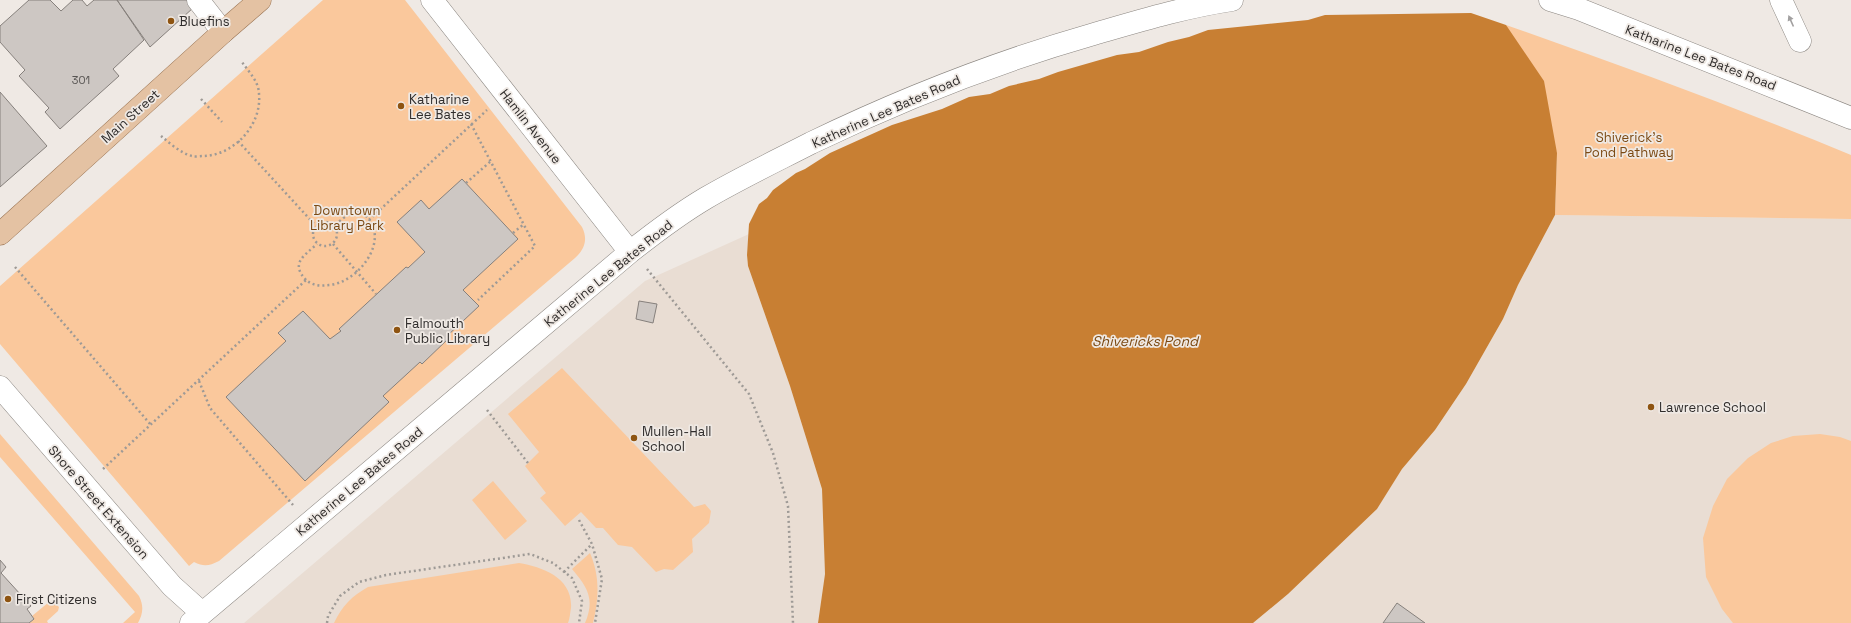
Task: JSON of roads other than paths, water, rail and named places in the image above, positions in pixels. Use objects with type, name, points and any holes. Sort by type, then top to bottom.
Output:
[{"type":"main road","name":"Main Street","points":[[0,234],[260,0]]},
{"type":"street","points":[[198,0],[223,32]]},
{"type":"street","name":"Hamlin Avenue","points":[[432,0],[630,252]]},
{"type":"street","name":"Katherine Lee Bates Road","points":[[197,618],[630,252],[704,199],[804,147],[909,98],[1013,58],[1142,20],[1232,0]]},
{"type":"street","name":"Katharine Lee Bates Road","points":[[1550,0],[1586,12],[1851,118]]},
{"type":"street","points":[[1781,0],[1800,41]]},
{"type":"street","name":"Shore Street Extension","points":[[0,387],[172,586],[197,618]]},
{"type":"water","name":"Shivericks Pond","points":[[1471,13],[1506,25],[1544,81],[1557,153],[1555,215],[1518,285],[1503,319],[1466,384],[1435,430],[1402,469],[1377,509],[1288,594],[1253,623],[818,623],[825,574],[822,489],[790,386],[748,266],[747,255],[749,224],[759,204],[767,198],[773,190],[796,173],[830,153],[892,125],[942,109],[969,97],[990,94],[1009,86],[1039,79],[1117,55],[1139,52],[1208,30],[1308,20],[1325,15]]},
{"type":"place","name":"Bluefins","points":[[171,21]]},
{"type":"place","name":"Katharine Lee Bates","points":[[401,106]]},
{"type":"place","name":"Falmouth Public Library","points":[[397,330]]},
{"type":"place","name":"Lawrence School","points":[[1651,407]]},
{"type":"place","name":"Mullen-Hall School","points":[[634,438]]},
{"type":"place","name":"First Citizens","points":[[8,599]]},
{"type":"park label","name":"Shiverick's Pond Pathway","points":[[1629,144]]},
{"type":"park label","name":"Downtown Library Park","points":[[347,218]]}]
